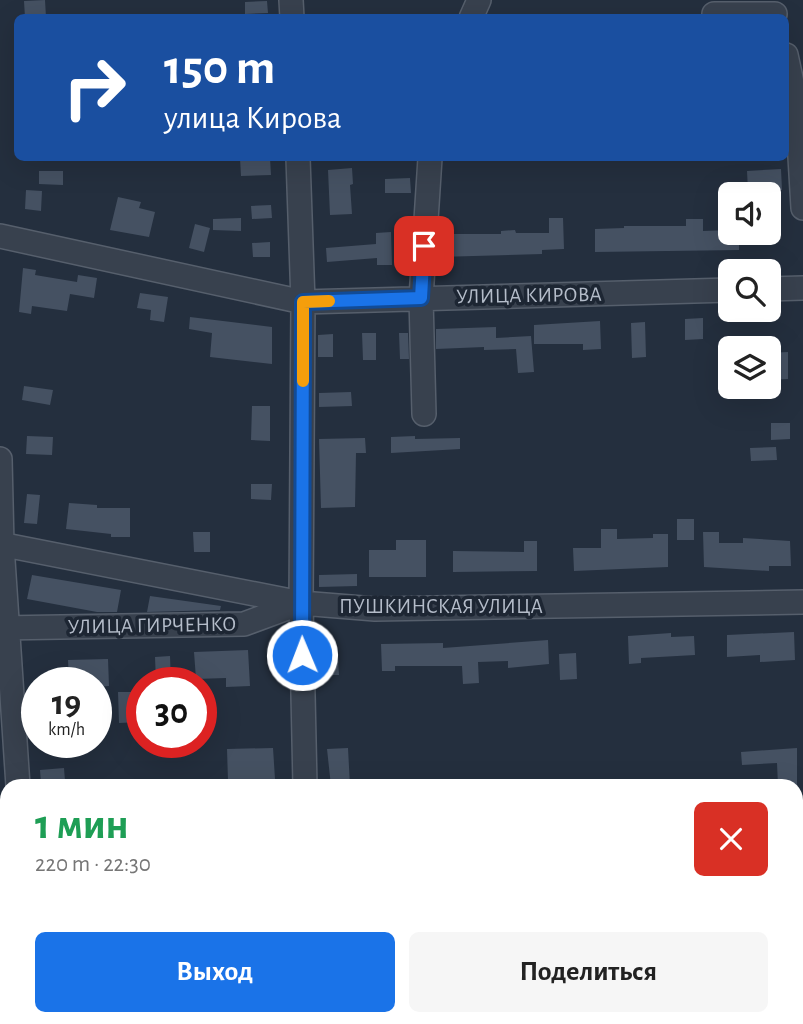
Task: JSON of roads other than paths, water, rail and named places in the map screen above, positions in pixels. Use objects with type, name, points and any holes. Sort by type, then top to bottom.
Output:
[{"type":"street","points":[[714,14],[774,10]]},
{"type":"street","points":[[789,69],[797,106],[803,208]]},
{"type":"street","points":[[298,161],[303,302],[301,603],[305,779]]},
{"type":"street","points":[[424,415],[421,298],[430,161]]},
{"type":"street","name":"УЛИЦА КИРОВА","points":[[0,236],[303,302],[718,290]]},
{"type":"street","points":[[781,289],[803,288]]},
{"type":"street","points":[[0,459],[3,628],[17,779]]},
{"type":"street","name":"ПУШКИНСКАЯ УЛИЦА","points":[[1,545],[301,603],[375,609],[803,602]]},
{"type":"street","name":"УЛИЦА ГИРЧЕНКО","points":[[3,628],[244,624],[301,603]]}]
